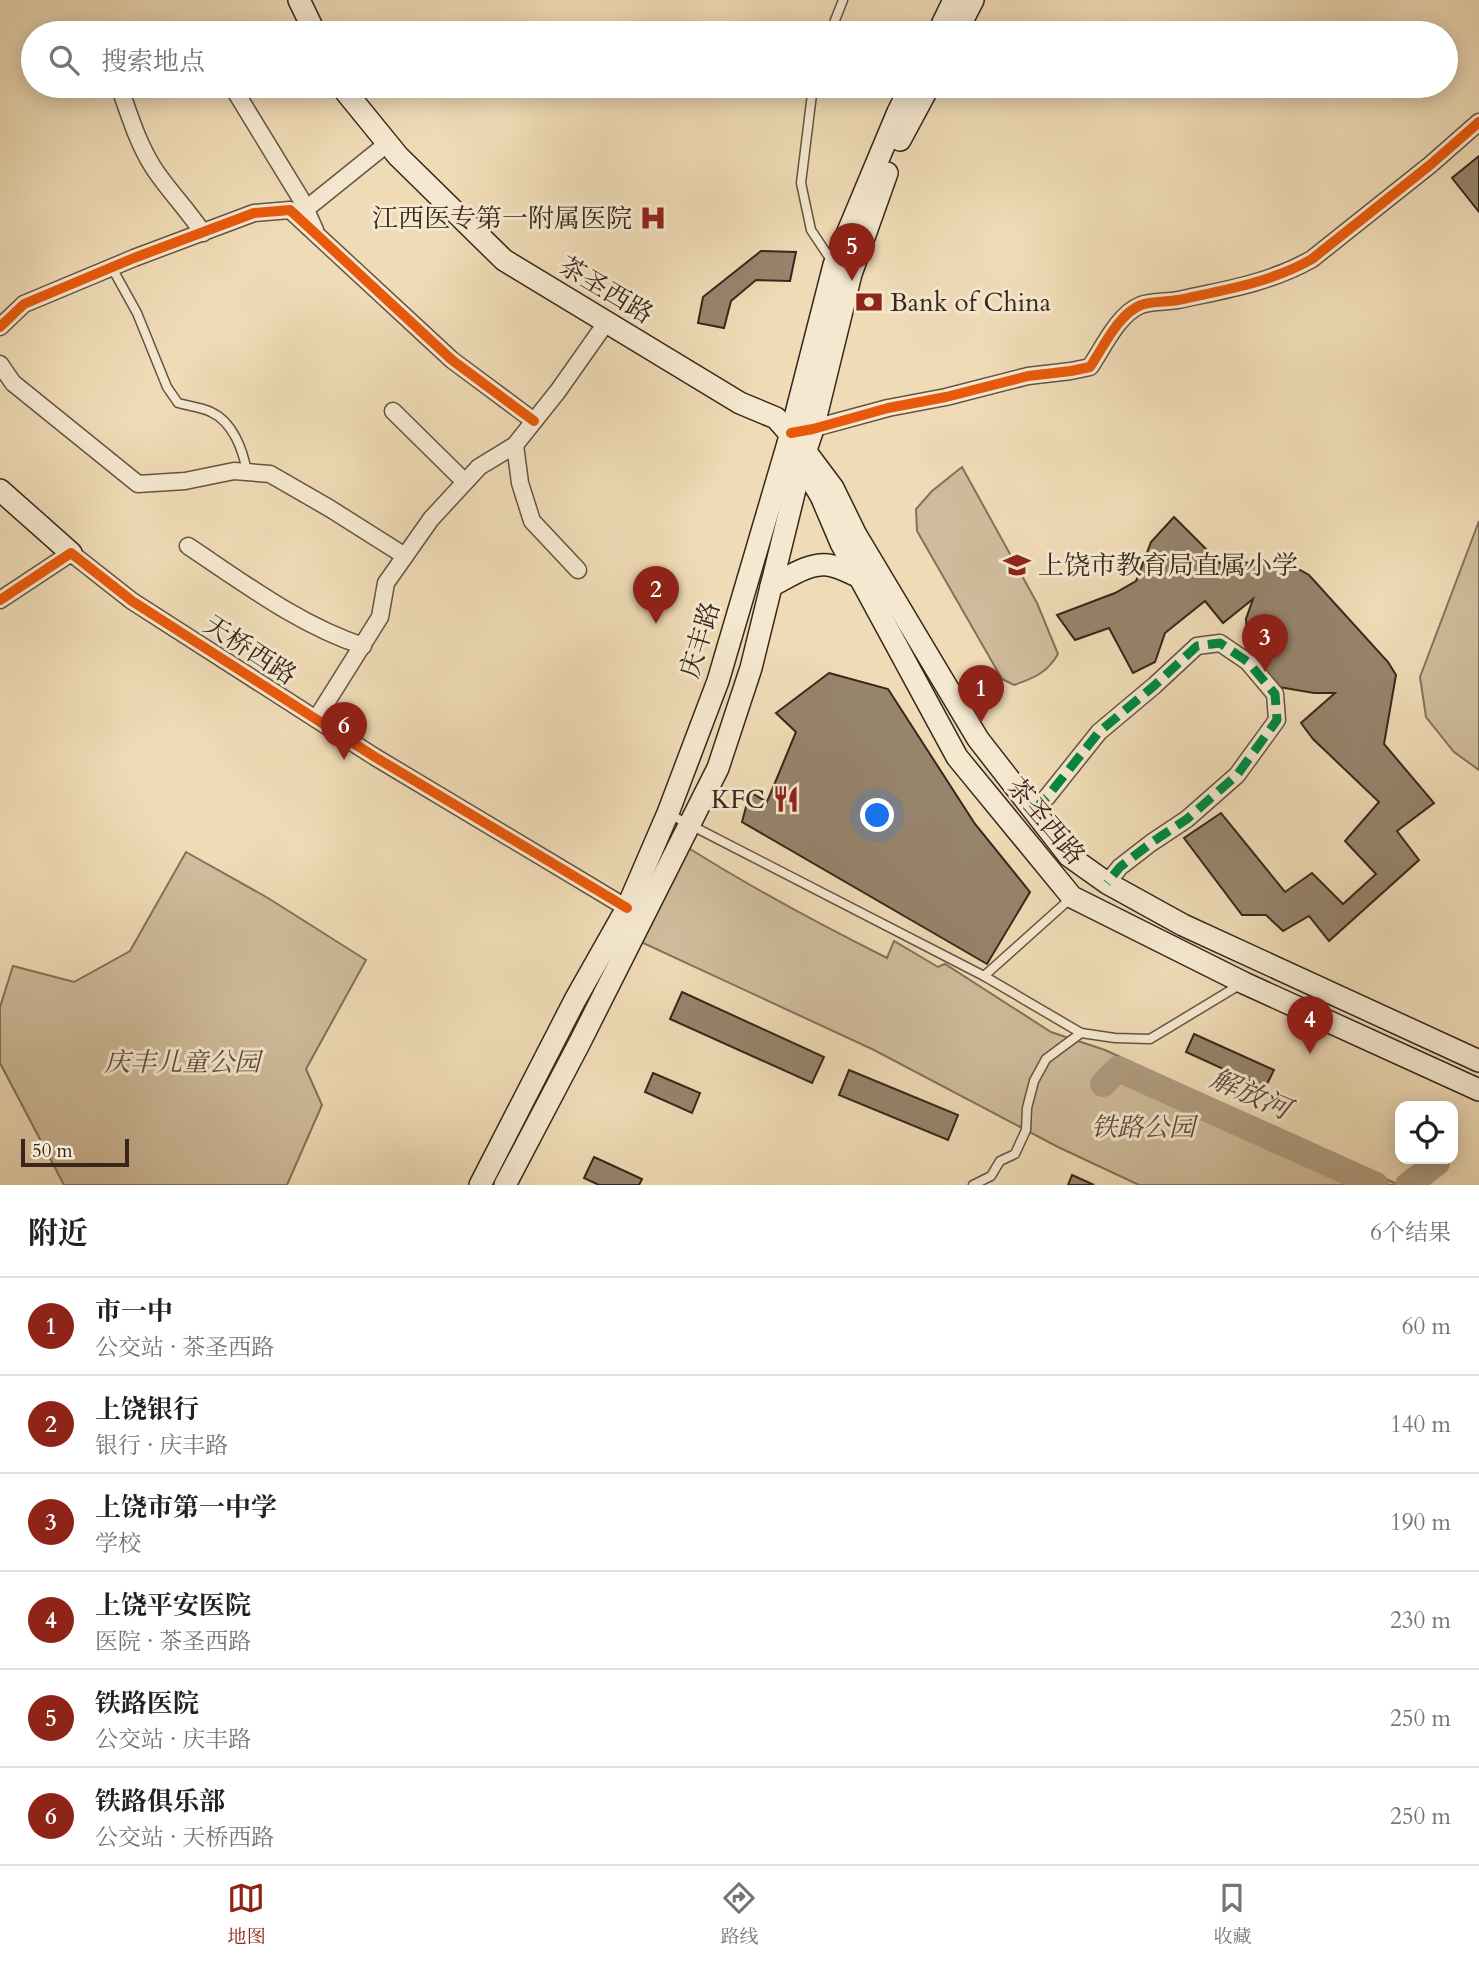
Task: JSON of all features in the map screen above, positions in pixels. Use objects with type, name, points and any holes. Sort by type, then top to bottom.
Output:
[{"type":"main road","points":[[299,0],[309,21]]},
{"type":"main road","points":[[944,21],[954,0]]},
{"type":"main road","points":[[962,21],[973,0]]},
{"type":"main road","name":"茶圣西路","points":[[351,98],[398,156],[504,260],[740,403],[776,418],[796,449],[821,496],[841,543],[957,757],[1072,897],[1244,983],[1479,1090]]},
{"type":"main road","name":"庆丰路","points":[[480,1185],[575,1000],[627,908],[668,813],[718,681],[796,449],[834,265],[905,98]]},
{"type":"main road","points":[[505,1185],[718,768],[751,668],[771,586],[796,449],[813,429],[851,274],[897,146],[923,98]]},
{"type":"main road","name":"茶圣西路","points":[[796,449],[833,488],[856,535],[978,739],[1069,856],[1107,883],[1184,925],[1479,1061]]},
{"type":"main road","points":[[0,490],[71,553]]},
{"type":"main road","points":[[771,586],[807,567],[829,565],[860,577]]},
{"type":"street","points":[[123,98],[153,167],[202,233]]},
{"type":"street","points":[[239,98],[306,209],[317,235]]},
{"type":"street","points":[[813,429],[888,408],[946,397],[1028,376],[1090,367],[1120,321],[1141,305],[1255,284],[1312,260],[1430,165],[1479,121]]},
{"type":"street","points":[[306,209],[388,144]]},
{"type":"street","points":[[2,319],[24,304],[202,233],[254,214],[290,210],[452,360],[534,421]]},
{"type":"street","points":[[316,719],[380,617],[386,583],[431,519],[479,467],[515,445],[558,391],[606,323]]},
{"type":"street","points":[[0,365],[13,383],[138,484],[185,481],[234,471],[270,474],[405,556]]},
{"type":"street","points":[[393,411],[465,482]]},
{"type":"street","points":[[515,445],[520,483],[532,521],[578,570]]},
{"type":"street","points":[[188,546],[279,606],[333,636],[363,646]]},
{"type":"street","points":[[0,600],[71,553]]},
{"type":"street","name":"天桥西路","points":[[71,553],[132,601],[375,757],[627,908]]},
{"type":"street","points":[[1034,810],[1099,732],[1197,646],[1220,643],[1248,662],[1275,694],[1277,720],[1237,775],[1187,818],[1120,867],[1107,883]]},
{"type":"lane","points":[[835,21],[843,0]]},
{"type":"lane","points":[[812,98],[801,183],[811,230],[834,265]]},
{"type":"lane","points":[[112,268],[137,313],[167,387],[178,403],[212,412],[231,427],[245,458],[247,472]]},
{"type":"lane","points":[[668,813],[984,976],[1081,1033],[1150,1039],[1244,983]]},
{"type":"lane","points":[[984,976],[1072,897]]},
{"type":"lane","points":[[973,1185],[991,1176],[1000,1161],[1016,1154],[1026,1130],[1027,1108],[1034,1081],[1046,1059],[1081,1033]]},
{"type":"green space","points":[[962,467],[1037,603],[1058,654],[1039,674],[1014,685],[1002,679],[917,531],[916,509],[932,491]]},
{"type":"green space","points":[[1479,521],[1479,770],[1454,752],[1426,717],[1420,677]]},
{"type":"green space","name":"铁路公园","points":[[687,847],[786,905],[887,958],[894,941],[938,967],[945,964],[1051,1032],[1105,1050],[1399,1185],[1139,1185],[1058,1147],[874,1050],[641,942]]},
{"type":"green space","name":"庆丰儿童公园","points":[[186,852],[268,898],[366,960],[306,1069],[322,1105],[287,1185],[64,1185],[0,1063],[0,1007],[13,966],[74,982],[130,951]]},
{"type":"building","points":[[1479,156],[1479,212],[1452,178]]},
{"type":"building","points":[[761,251],[796,252],[790,281],[756,280],[731,301],[724,328],[698,323],[703,297]]},
{"type":"building","points":[[1174,517],[1220,563],[1286,562],[1309,575],[1388,662],[1396,675],[1384,744],[1434,803],[1397,831],[1419,860],[1329,941],[1309,916],[1283,931],[1266,915],[1242,915],[1184,838],[1221,813],[1285,892],[1312,873],[1343,904],[1376,874],[1345,841],[1379,802],[1313,739],[1301,723],[1335,693],[1314,693],[1279,687],[1248,652],[1246,619],[1253,599],[1223,623],[1205,601],[1165,633],[1155,662],[1133,673],[1109,628],[1075,640],[1057,615],[1115,593],[1136,581],[1151,542]]},
{"type":"building","points":[[829,673],[888,689],[975,824],[1030,892],[987,964],[742,822],[750,792],[767,802],[796,732],[776,713]]},
{"type":"building","points":[[682,992],[824,1057],[812,1083],[670,1019]]},
{"type":"building","points":[[1194,1034],[1274,1070],[1265,1088],[1186,1052]]},
{"type":"building","points":[[849,1070],[958,1115],[948,1140],[839,1095]]},
{"type":"building","points":[[653,1073],[700,1093],[692,1113],[645,1092]]},
{"type":"building","points":[[594,1157],[642,1179],[639,1185],[599,1185],[584,1178]]},
{"type":"building","points":[[1072,1175],[1094,1185],[1068,1185]]},
{"type":"waterway","name":"解放河","points":[[1103,1084],[1118,1069],[1376,1185]]},
{"type":"waterway","name":"解放河","points":[[1408,1185],[1436,1164]]},
{"type":"marked path","points":[[1034,810],[1099,732],[1197,646],[1220,643],[1248,662],[1275,694],[1277,720],[1237,775],[1187,819],[1120,867],[1107,883]]},
{"type":"cycle path","points":[[791,433],[1028,376],[1090,367],[1118,324],[1141,305],[1246,285],[1280,274],[1312,259],[1430,165],[1479,122]]},
{"type":"cycle path","points":[[0,327],[24,304],[134,258],[254,213],[290,210],[452,360],[534,421]]},
{"type":"cycle path","points":[[0,600],[71,553],[132,601],[375,757],[627,908]]},
{"type":"place","name":"江西医专第一附属医院","points":[[653,218]]},
{"type":"place","name":"铁路医院","points":[[852,281]]},
{"type":"place","name":"Bank of China","points":[[869,302]]},
{"type":"place","name":"上饶市教育局直属小学","points":[[1017,565]]},
{"type":"place","name":"上饶银行","points":[[656,624]]},
{"type":"place","name":"上饶市第一中学","points":[[1265,672]]},
{"type":"place","name":"市一中","points":[[981,723]]},
{"type":"place","name":"铁路俱乐部","points":[[344,760]]},
{"type":"place","name":"KFC","points":[[786,799]]},
{"type":"place","name":"上饶平安医院","points":[[1310,1054]]}]
